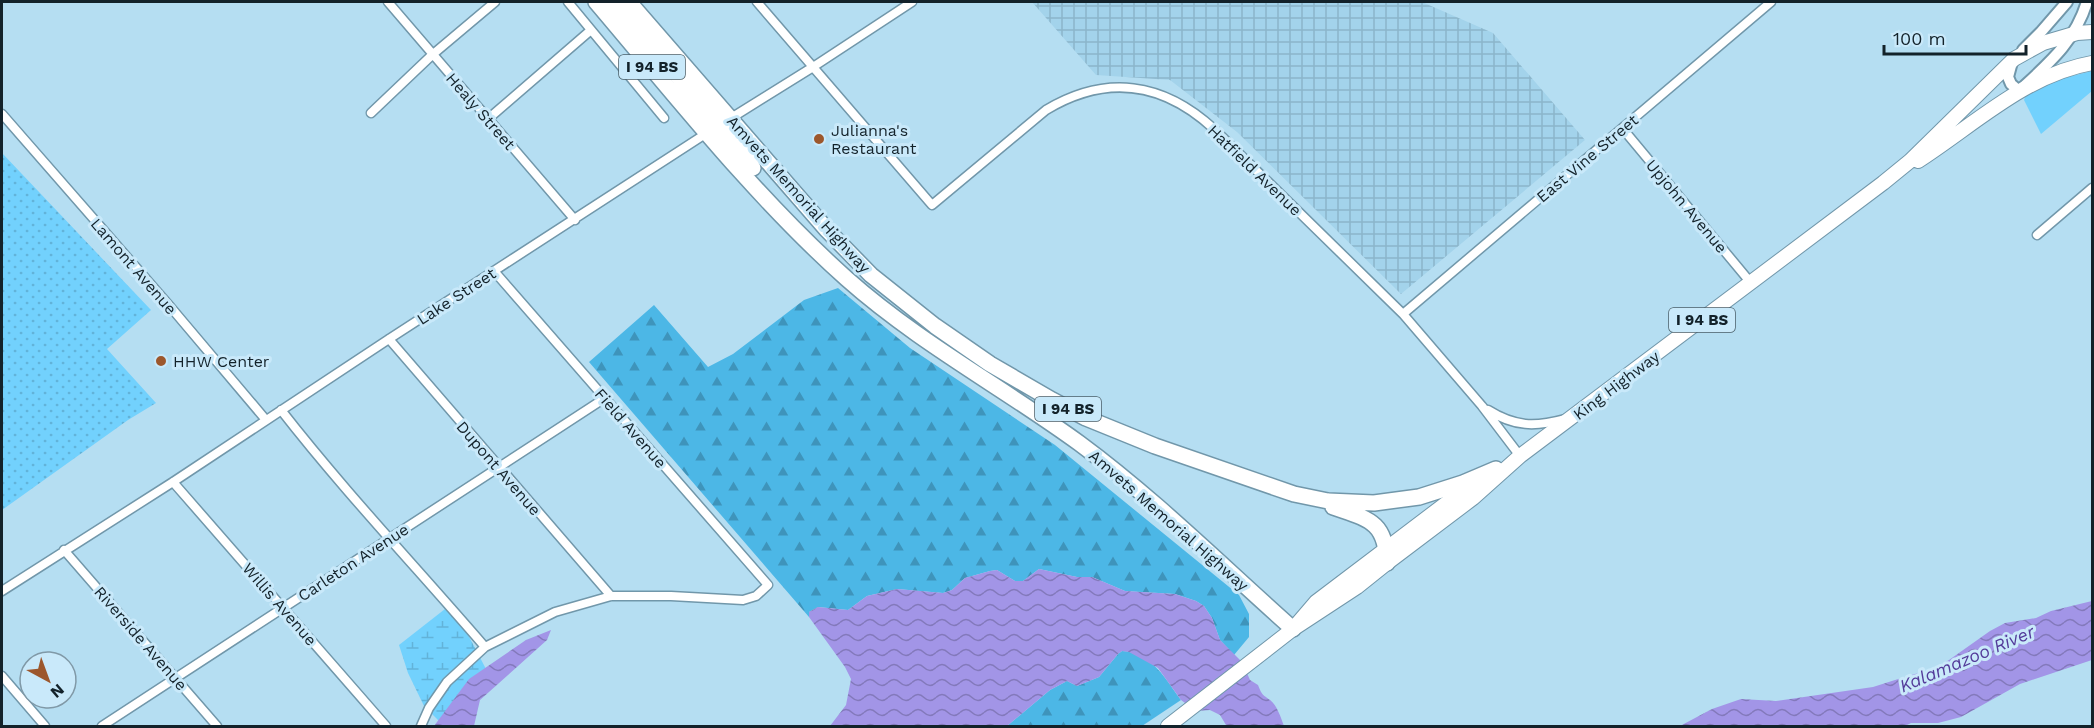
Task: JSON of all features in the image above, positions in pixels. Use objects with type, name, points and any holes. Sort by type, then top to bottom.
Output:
[{"type":"highway","name":"Amvets Memorial Highway","points":[[596,2],[719,126],[891,292],[990,364],[1086,418],[1155,446],[1294,494],[1349,503],[1386,502],[1419,497],[1496,469]]},
{"type":"highway","points":[[612,2],[669,65],[719,126]]},
{"type":"highway","name":"Amvets Memorial Highway","points":[[629,2],[778,212],[830,262],[880,307],[909,329],[1082,445],[1173,520],[1293,629]]},
{"type":"highway","name":"I 94 BS","points":[[1294,494],[1367,519],[1379,529],[1386,555]]},
{"type":"main road","name":"King Highway","points":[[1386,555],[1473,498],[1520,456],[1883,183],[1927,144],[2014,59],[2043,43],[2074,34],[2092,32]]},
{"type":"main road","name":"King Highway","points":[[1883,183],[1938,148],[2019,91],[2060,72],[2092,63]]},
{"type":"main road","name":"King Highway","points":[[1168,726],[1293,629],[1357,587],[1386,555],[1480,478],[1520,456]]},
{"type":"street","name":"Healy Street","points":[[388,2],[574,220]]},
{"type":"street","points":[[370,113],[432,55],[495,2]]},
{"type":"street","points":[[568,2],[664,118]]},
{"type":"street","points":[[757,2],[813,68]]},
{"type":"street","name":"Lake Street","points":[[2,591],[912,2]]},
{"type":"street","name":"East Vine Street","points":[[1403,314],[1771,2]]},
{"type":"street","points":[[2067,2],[2014,59],[2009,68],[2008,77],[2011,84],[2019,91],[2074,34],[2086,2]]},
{"type":"street","points":[[488,119],[591,30]]},
{"type":"street","name":"Hatfield Avenue","points":[[813,68],[932,206],[1046,110],[1064,99],[1096,89],[1113,87],[1153,92],[1179,103],[1204,120],[1403,314],[1482,406],[1520,456]]},
{"type":"street","name":"Lamont Avenue","points":[[2,114],[266,420]]},
{"type":"street","name":"Upjohn Avenue","points":[[1623,129],[1752,283]]},
{"type":"street","points":[[2037,235],[2092,188]]},
{"type":"street","name":"Field Avenue","points":[[494,272],[768,585],[756,596],[743,600],[671,596],[611,596]]},
{"type":"street","name":"Dupont Avenue","points":[[389,339],[498,468],[611,596]]},
{"type":"street","name":"Carleton Avenue","points":[[102,726],[605,398]]},
{"type":"street","points":[[1482,406],[1506,420],[1529,425],[1574,416]]},
{"type":"street","points":[[280,411],[341,485],[485,647]]},
{"type":"street","name":"Willis Avenue","points":[[173,482],[387,726]]},
{"type":"street","name":"Riverside Avenue","points":[[64,550],[217,726]]},
{"type":"street","points":[[421,726],[429,708],[447,682],[485,647],[555,612],[611,596]]},
{"type":"street","points":[[2,676],[45,726]]},
{"type":"shaded area","points":[[1032,2],[1422,2],[1493,33],[1585,140],[1401,294],[1237,132],[1170,80],[1096,75]]},
{"type":"green space","points":[[2092,71],[2092,91],[2041,134],[2024,100],[2026,95],[2056,80]]},
{"type":"green space","points":[[2,153],[151,310],[107,349],[156,403],[128,420],[2,510]]},
{"type":"green space","points":[[838,288],[910,348],[1055,445],[1239,595],[1249,614],[1249,637],[1234,655],[1220,640],[1212,618],[1204,606],[1196,601],[1175,594],[1125,591],[1092,577],[1077,577],[1039,569],[1023,581],[1015,581],[997,570],[990,571],[965,578],[952,590],[943,593],[897,589],[867,596],[848,610],[818,607],[809,612],[809,617],[589,362],[654,305],[708,367],[733,354],[804,300]]},
{"type":"green space","points":[[445,609],[465,629],[486,669],[440,722],[424,706],[408,673],[399,645]]},
{"type":"green space","points":[[1122,651],[1142,656],[1150,662],[1164,676],[1181,700],[1142,726],[1007,726],[1050,690],[1067,681],[1077,686],[1099,677]]},
{"type":"water","points":[[1039,569],[1077,577],[1092,577],[1125,591],[1175,594],[1204,606],[1212,618],[1220,640],[1242,662],[1250,680],[1258,685],[1262,694],[1275,705],[1284,726],[1225,726],[1220,715],[1210,710],[1196,711],[1181,700],[1158,668],[1129,652],[1122,651],[1099,677],[1077,686],[1067,681],[1050,690],[1007,726],[830,726],[846,705],[851,679],[809,617],[809,612],[818,607],[848,610],[867,596],[897,589],[943,593],[952,590],[965,578],[990,571],[997,570],[1015,581],[1023,581]]},
{"type":"water","name":"Kalamazoo River","points":[[2092,601],[2092,660],[2020,684],[1961,717],[1938,723],[1911,723],[1905,726],[1680,726],[1712,709],[1741,699],[1776,701],[1873,687],[1935,668],[2005,623],[2036,618],[2051,611]]},
{"type":"water","points":[[551,630],[547,640],[480,700],[474,726],[434,726],[469,679],[526,640]]},
{"type":"place","name":"Julianna's Restaurant","points":[[819,139]]},
{"type":"place","name":"HHW Center","points":[[161,361]]}]
